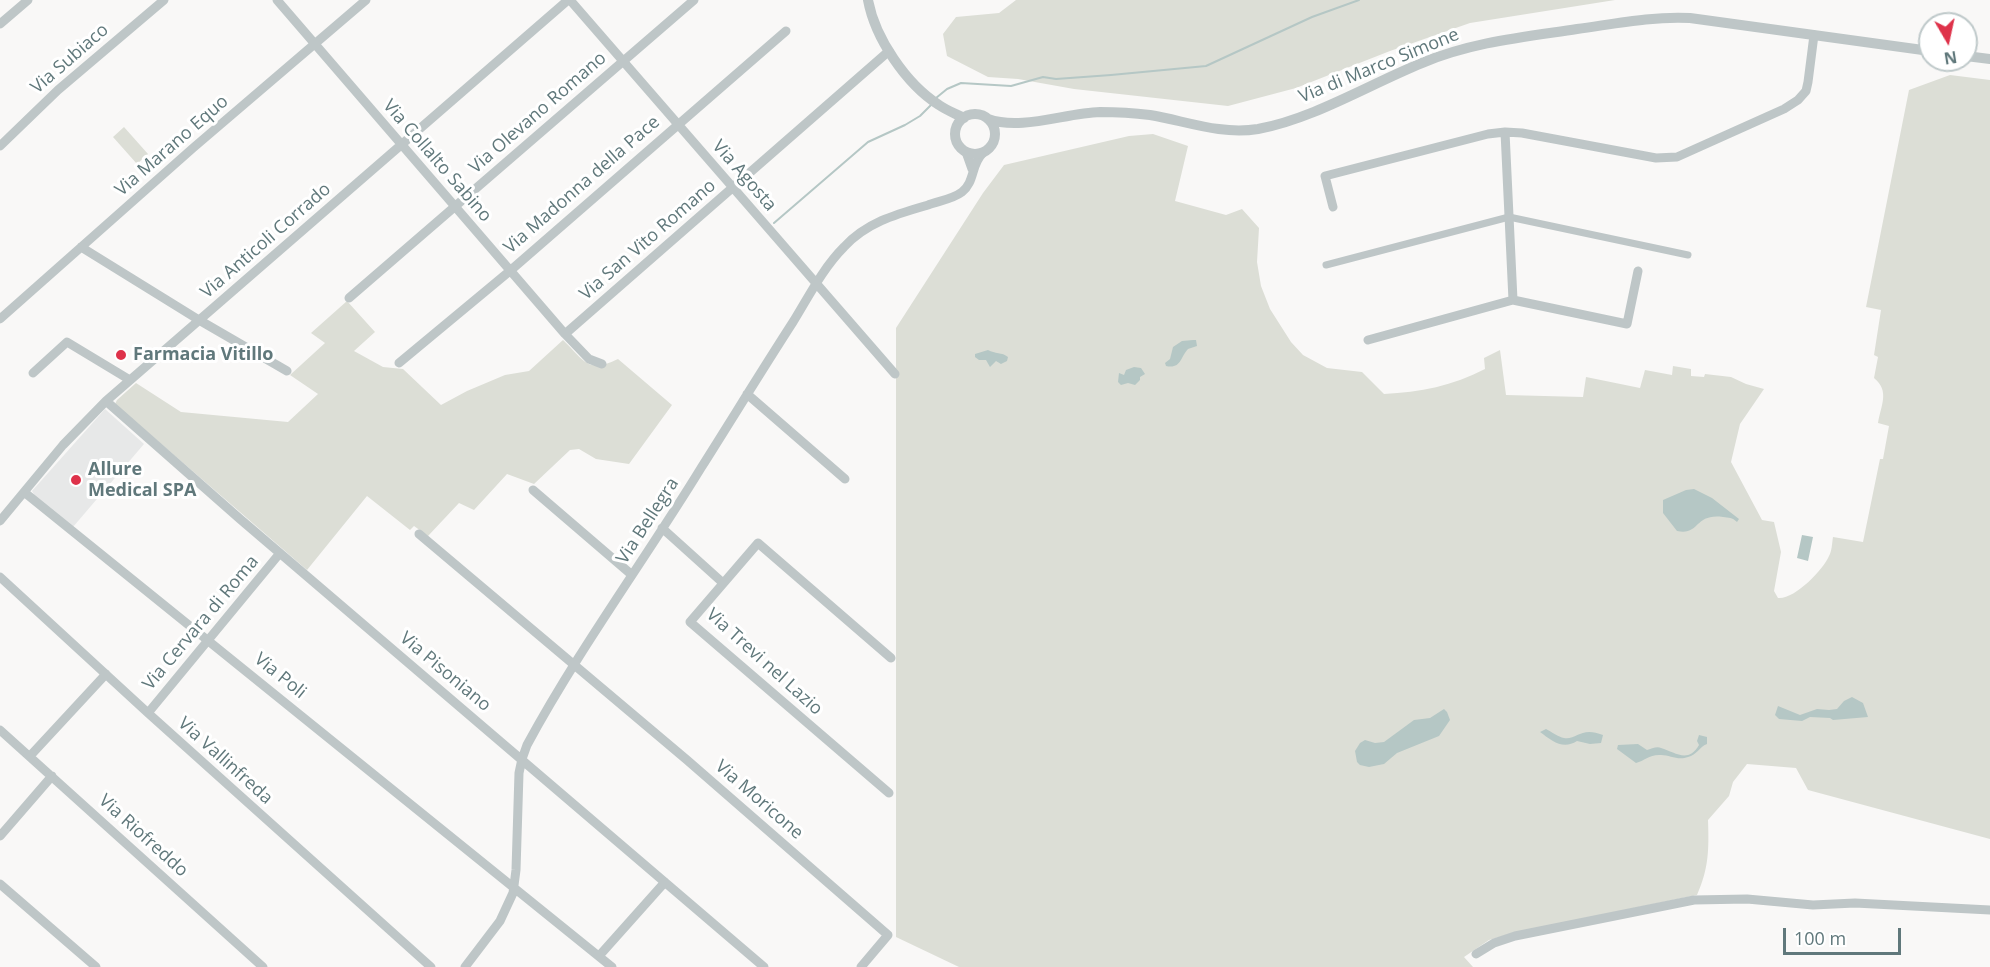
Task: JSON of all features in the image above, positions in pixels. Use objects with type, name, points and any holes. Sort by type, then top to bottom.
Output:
[{"type":"street","points":[[0,24],[28,0]]},
{"type":"street","name":"Via Subiaco","points":[[0,146],[58,90],[164,0]]},
{"type":"street","name":"Via Collalto Sabino","points":[[277,0],[565,334],[589,359],[602,364]]},
{"type":"street","name":"Via Marano Equo","points":[[0,319],[366,0]]},
{"type":"street","name":"Via Agosta","points":[[569,0],[895,374]]},
{"type":"street","name":"Via Anticoli Corrado","points":[[0,521],[63,445],[106,401],[569,0]]},
{"type":"street","name":"Via Olevano Romano","points":[[349,298],[694,0]]},
{"type":"street","points":[[868,0],[878,31],[889,51],[914,82],[939,105],[964,118]]},
{"type":"street","name":"Via di Marco Simone","points":[[988,119],[1002,124],[1021,124],[1083,113],[1116,112],[1151,116],[1222,130],[1256,129],[1309,113],[1459,48],[1639,20],[1690,18],[1918,49]]},
{"type":"street","name":"Via Madonna della Pace","points":[[399,363],[511,270],[786,31]]},
{"type":"street","points":[[1333,207],[1325,176],[1488,134],[1522,133],[1656,158],[1677,156],[1784,109],[1800,98],[1806,91],[1808,82],[1814,35]]},
{"type":"street","name":"Via San Vito Romano","points":[[565,334],[889,51]]},
{"type":"street","points":[[939,105],[955,134],[958,145],[966,152],[973,172]]},
{"type":"street","points":[[955,134],[957,125],[964,118],[976,114],[988,119],[995,131],[993,144],[983,153],[966,152]]},
{"type":"street","name":"Via di Marco Simone","points":[[993,144],[1008,129],[1021,124]]},
{"type":"street","points":[[1505,132],[1513,300]]},
{"type":"street","name":"Via Bellegra","points":[[465,967],[500,921],[514,888],[522,759],[529,741],[574,666],[817,283],[842,249],[861,232],[890,217],[958,194],[968,186],[975,161],[983,153]]},
{"type":"street","points":[[1326,265],[1509,217],[1688,255]]},
{"type":"street","points":[[81,247],[199,320],[287,370]]},
{"type":"street","points":[[1368,340],[1513,300],[1627,324],[1638,271]]},
{"type":"street","points":[[33,373],[67,342],[130,380]]},
{"type":"street","points":[[747,394],[845,478]]},
{"type":"street","name":"Via Pisoniano","points":[[106,401],[764,967]]},
{"type":"street","points":[[533,490],[632,575]]},
{"type":"street","name":"Via Poli","points":[[24,492],[612,967]]},
{"type":"street","points":[[662,528],[723,583]]},
{"type":"street","points":[[419,534],[574,666]]},
{"type":"street","name":"Via Trevi nel Lazio","points":[[889,793],[690,622],[758,543],[891,658]]},
{"type":"street","name":"Via Cervara di Roma","points":[[148,713],[280,553]]},
{"type":"street","name":"Via Vallinfreda","points":[[0,577],[431,967]]},
{"type":"street","name":"Via Moricone","points":[[574,666],[687,760],[888,934],[861,967]]},
{"type":"street","points":[[30,756],[106,674]]},
{"type":"street","name":"Via Riofreddo","points":[[0,730],[263,967]]},
{"type":"street","points":[[0,836],[52,776]]},
{"type":"street","points":[[598,956],[665,882]]},
{"type":"street","points":[[0,884],[96,967]]},
{"type":"street","points":[[1476,954],[1494,943],[1515,936],[1694,900],[1747,899],[1813,905],[1855,903],[1990,910]]},
{"type":"shaded area","points":[[1016,0],[1615,0],[1470,23],[1296,88],[1228,106],[988,77],[947,56],[943,34],[956,17],[999,13]]},
{"type":"shaded area","points":[[1950,75],[1990,80],[1990,839],[1808,790],[1796,768],[1747,764],[1733,782],[1729,796],[1708,820],[1707,858],[1704,876],[1697,895],[1517,932],[1489,940],[1464,957],[1473,967],[959,967],[896,937],[896,328],[983,193],[1004,165],[1129,136],[1153,134],[1188,146],[1175,201],[1226,215],[1242,209],[1259,228],[1257,262],[1261,286],[1270,309],[1291,342],[1303,355],[1327,368],[1362,372],[1384,394],[1423,390],[1461,380],[1485,369],[1484,358],[1500,350],[1506,395],[1583,397],[1586,377],[1640,388],[1645,370],[1672,375],[1673,366],[1691,369],[1691,376],[1704,377],[1705,374],[1731,377],[1764,389],[1740,424],[1731,462],[1762,520],[1774,522],[1781,552],[1774,591],[1778,598],[1792,594],[1814,576],[1830,554],[1833,537],[1863,542],[1889,426],[1878,423],[1883,393],[1874,378],[1878,357],[1874,355],[1881,310],[1866,307],[1909,90]]},
{"type":"shaded area","points":[[124,127],[148,154],[137,164],[113,137]]},
{"type":"shaded area","points":[[347,301],[375,332],[354,351],[383,367],[403,369],[441,405],[505,375],[529,371],[563,340],[587,363],[599,365],[618,359],[672,405],[629,464],[596,459],[579,449],[570,450],[534,484],[507,474],[474,510],[459,503],[428,536],[414,526],[410,530],[367,496],[307,570],[115,404],[136,383],[181,412],[288,422],[318,394],[290,375],[325,343],[311,333]]},
{"type":"shaded area","points":[[1196,340],[1197,346],[1188,349],[1180,362],[1175,366],[1166,366],[1165,363],[1170,359],[1173,347],[1182,341]]},
{"type":"shaded area","points":[[988,350],[1006,355],[1007,361],[1001,364],[996,361],[990,367],[986,360],[979,360],[975,357],[975,354]]},
{"type":"shaded area","points":[[1134,367],[1141,368],[1145,374],[1135,385],[1128,383],[1121,385],[1118,382],[1119,373],[1124,375],[1126,370]]},
{"type":"shaded area","points":[[105,409],[144,444],[73,527],[32,491]]},
{"type":"shaded area","points":[[1694,489],[1712,498],[1739,519],[1737,522],[1730,518],[1707,518],[1690,530],[1677,531],[1663,513],[1663,500]]},
{"type":"shaded area","points":[[1802,535],[1813,537],[1808,561],[1797,558]]},
{"type":"shaded area","points":[[1852,697],[1863,703],[1868,717],[1833,720],[1810,717],[1802,721],[1779,719],[1775,715],[1778,706],[1800,715],[1817,709],[1837,709],[1844,701]]},
{"type":"shaded area","points":[[1444,709],[1450,720],[1439,736],[1397,753],[1384,764],[1369,767],[1357,762],[1355,751],[1360,743],[1365,740],[1375,743],[1384,742],[1414,720],[1430,718]]},
{"type":"shaded area","points":[[1546,729],[1564,738],[1589,732],[1603,735],[1601,743],[1590,744],[1577,741],[1567,745],[1553,741],[1540,732]]},
{"type":"shaded area","points":[[1699,735],[1707,737],[1707,744],[1694,755],[1684,758],[1655,755],[1636,763],[1617,749],[1618,745],[1638,744],[1647,750],[1659,747],[1676,754],[1686,755],[1695,751],[1699,745],[1697,741]]},
{"type":"waterway","points":[[936,98],[947,89],[961,83],[1011,86],[1043,77],[1056,79],[1206,66],[1312,17],[1359,0]]},
{"type":"waterway","points":[[774,223],[868,142],[905,125],[920,116],[931,105]]},
{"type":"place","name":"Farmacia Vitillo","points":[[121,355]]},
{"type":"place","name":"Allure Medical SPA","points":[[76,480]]}]
